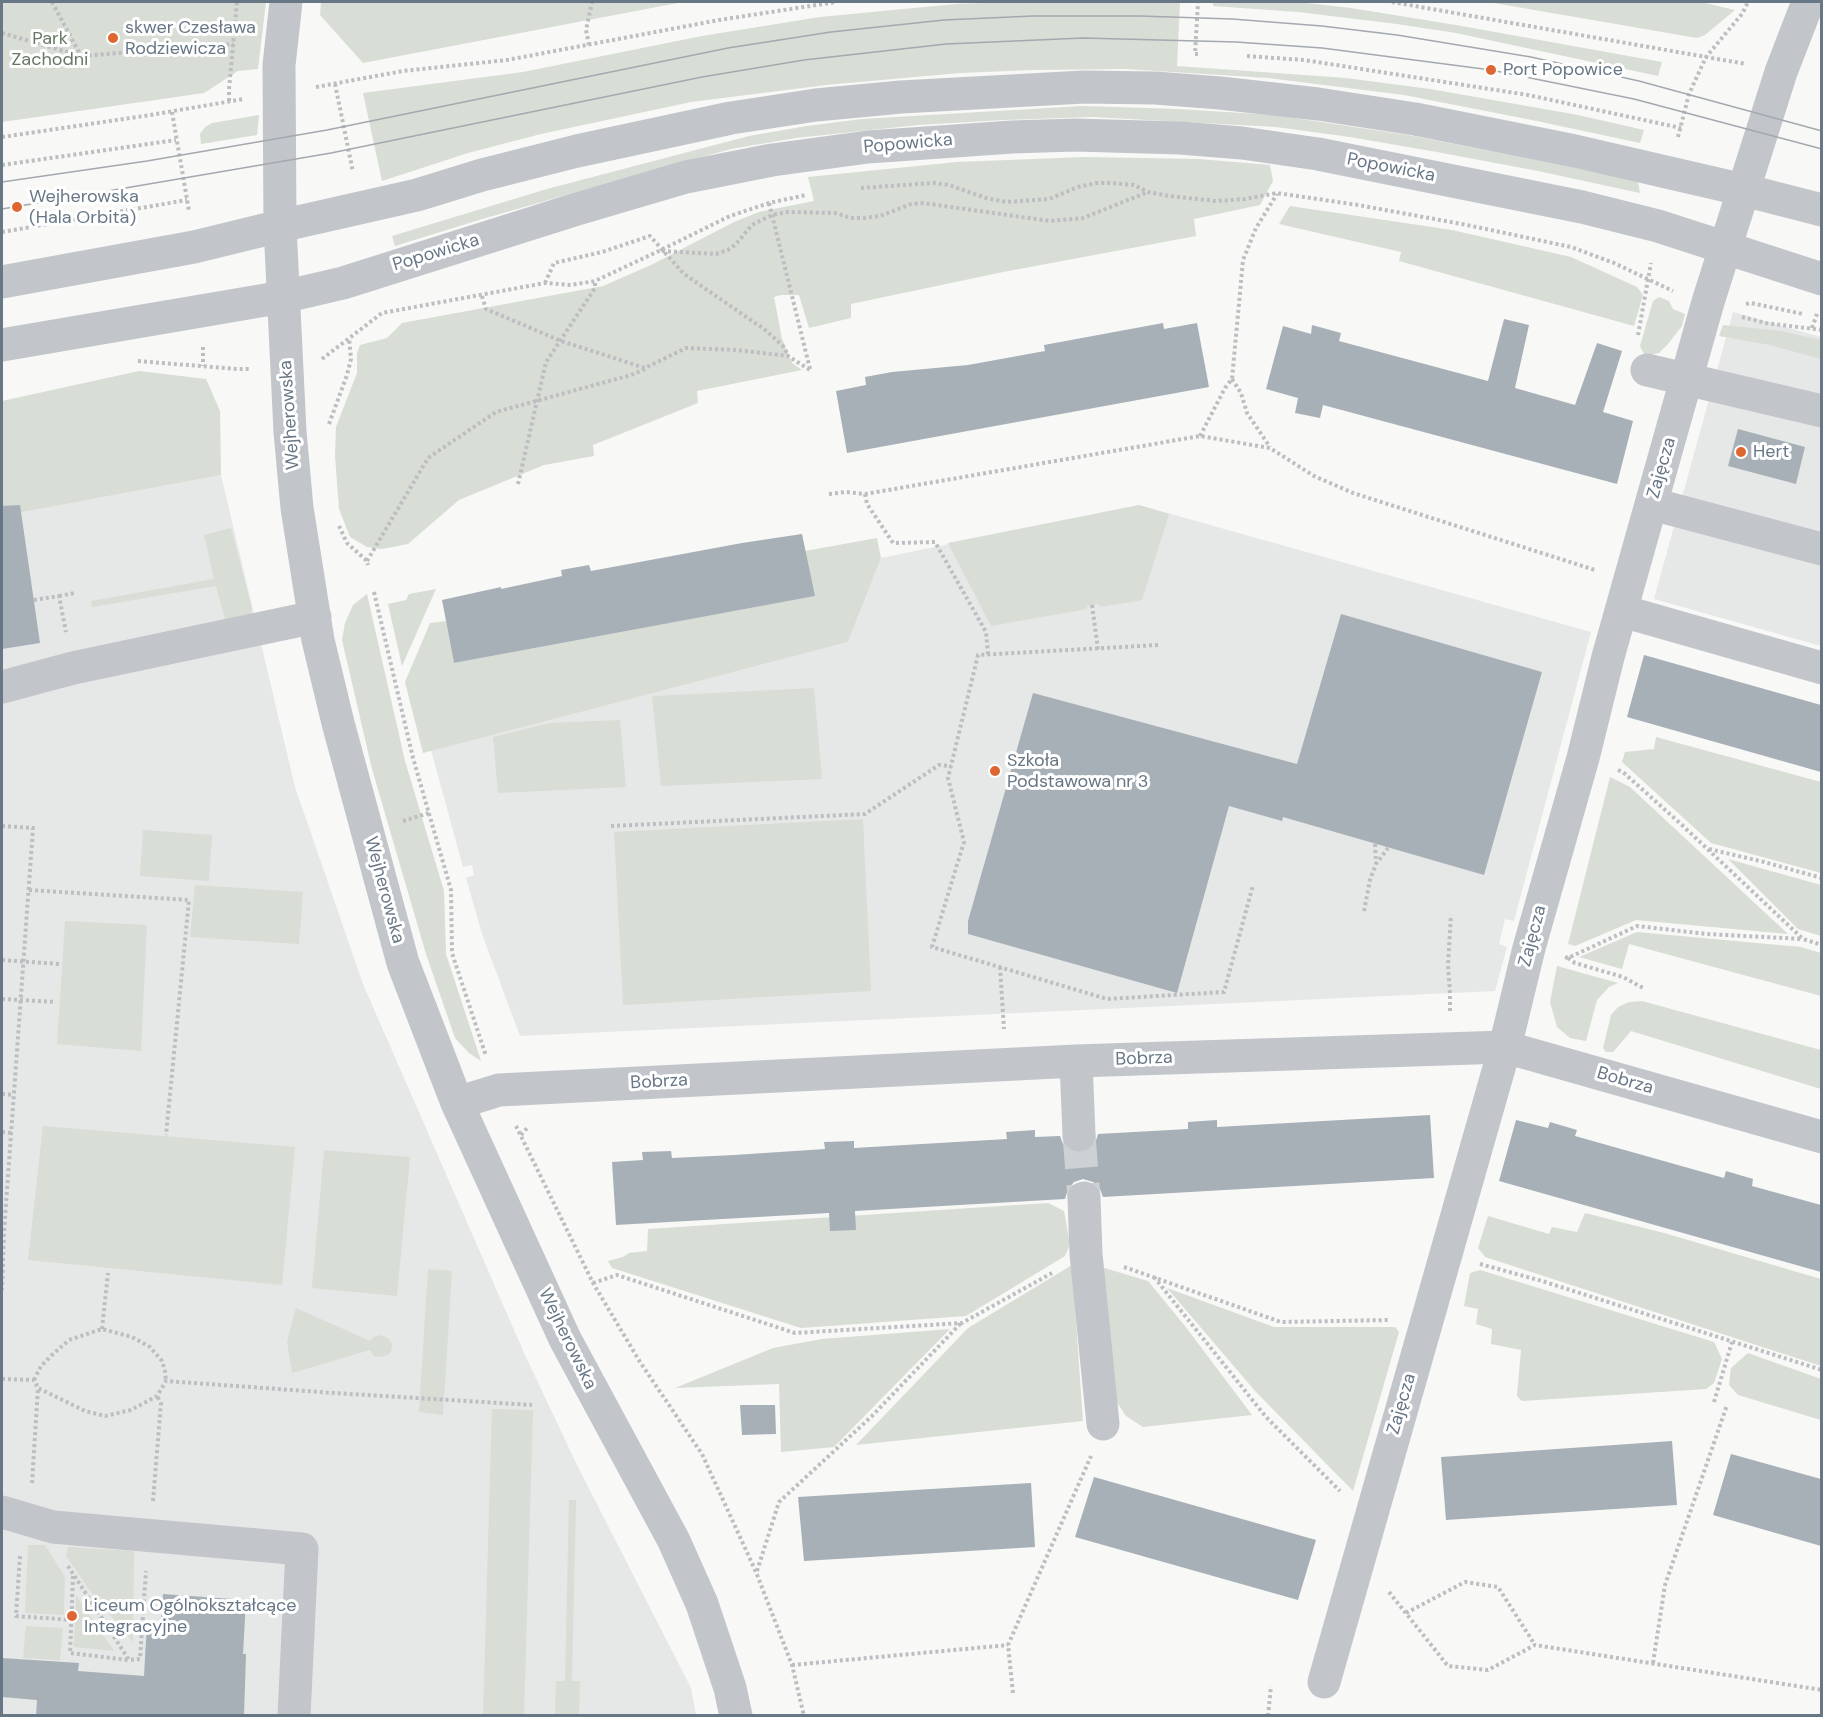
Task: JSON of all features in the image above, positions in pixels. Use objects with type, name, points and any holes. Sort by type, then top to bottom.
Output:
[{"type":"street","name":"Wejherowska","points":[[286,2],[279,65],[280,226],[290,432],[297,508],[318,640],[338,723],[403,963],[457,1103],[565,1339],[674,1541],[702,1604],[730,1688],[736,1716]]},
{"type":"street","name":"Zajęcza","points":[[1324,1682],[1505,1047],[1529,948],[1583,758],[1608,657],[1687,380],[1725,249],[1781,72],[1808,2]]},
{"type":"street","points":[[2,282],[194,247],[417,195],[482,175],[577,151],[731,118],[816,105],[901,97],[1084,87],[1155,88],[1220,93],[1318,104],[1415,119],[1575,151],[1821,210]]},
{"type":"street","name":"Popowicka","points":[[2,345],[283,297],[343,283],[686,177],[772,160],[868,147],[1012,137],[1075,135],[1180,138],[1242,143],[1318,154],[1582,207],[1658,226],[1821,279]]},
{"type":"street","points":[[1642,356],[1687,380],[1821,411]]},
{"type":"street","points":[[1652,504],[1821,549]]},
{"type":"street","points":[[1626,596],[1821,668]]},
{"type":"street","points":[[2,687],[73,668],[315,617]]},
{"type":"street","name":"Bobrza","points":[[457,1103],[499,1090],[1076,1061],[1505,1047],[1821,1137]]},
{"type":"street","points":[[1076,1061],[1080,1135]]},
{"type":"street","points":[[1083,1198],[1086,1254],[1103,1424]]},
{"type":"street","points":[[12,1516],[53,1527],[303,1550],[294,1716]]},
{"type":"path","points":[[52,2],[81,56]]},
{"type":"path","points":[[229,101],[237,2]]},
{"type":"path","points":[[589,45],[586,30],[592,2]]},
{"type":"path","points":[[2,137],[403,71],[507,60],[719,20],[836,2]]},
{"type":"path","points":[[1198,2],[1195,54],[1204,54]]},
{"type":"path","points":[[1392,2],[1781,72]]},
{"type":"path","points":[[1244,56],[1315,62],[1528,95],[1681,128],[1689,94],[1706,57],[1742,14],[1748,2]]},
{"type":"path","points":[[2,33],[81,56],[233,44]]},
{"type":"path","points":[[335,84],[353,176]]},
{"type":"path","points":[[171,111],[190,215]]},
{"type":"path","points":[[2,165],[176,140]]},
{"type":"path","points":[[854,188],[933,183],[950,185],[986,198],[1006,202],[1049,199],[1096,183],[1134,185],[1148,192],[1216,201],[1277,193],[1369,207],[1571,247],[1614,263],[1677,293]]},
{"type":"path","points":[[661,250],[716,254],[728,250],[752,225],[772,215],[788,212],[810,211],[864,218],[880,216],[911,204],[923,203],[1050,221],[1069,220],[1083,218],[1148,192]]},
{"type":"path","points":[[1200,436],[1232,379],[1243,260],[1256,228],[1277,193]]},
{"type":"path","points":[[318,361],[382,314],[545,283],[571,285],[596,280],[730,216],[769,203],[812,194]]},
{"type":"path","points":[[2,232],[186,200]]},
{"type":"path","points":[[339,525],[347,543],[368,563],[428,458],[496,412],[631,375],[686,348],[737,350],[788,356],[810,370],[769,203]]},
{"type":"path","points":[[545,283],[554,263],[602,252],[650,236],[684,274],[764,329],[783,346],[788,356]]},
{"type":"path","points":[[518,484],[546,362],[595,288],[596,280]]},
{"type":"path","points":[[1642,356],[1648,280]]},
{"type":"path","points":[[483,296],[486,309],[561,341],[645,368]]},
{"type":"path","points":[[1743,305],[1751,303],[1821,316]]},
{"type":"path","points":[[1736,313],[1744,319],[1821,330]]},
{"type":"path","points":[[328,430],[329,420],[351,359],[349,338]]},
{"type":"path","points":[[137,361],[237,369]]},
{"type":"path","points":[[1232,379],[1241,393],[1247,413],[1270,448]]},
{"type":"path","points":[[829,494],[846,492],[865,494],[1200,436],[1270,448],[1314,476],[1353,493],[1626,596]]},
{"type":"path","points":[[865,494],[867,504],[893,543],[935,542],[986,632],[988,654]]},
{"type":"path","points":[[374,592],[413,758],[451,890],[452,953],[499,1090],[593,1283],[640,1362],[702,1454],[756,1572],[792,1665],[804,1716]]},
{"type":"path","points":[[34,600],[75,593]]},
{"type":"path","points":[[59,596],[73,668]]},
{"type":"path","points":[[1092,605],[1098,649]]},
{"type":"path","points":[[1158,645],[978,655],[948,778],[964,842],[932,947],[1107,999],[1224,992],[1253,885]]},
{"type":"path","points":[[1583,758],[1623,772],[1803,939]]},
{"type":"path","points":[[612,826],[865,814],[939,765],[951,766]]},
{"type":"path","points":[[397,823],[429,813]]},
{"type":"path","points":[[2,826],[33,828],[3,1232],[2,1290]]},
{"type":"path","points":[[1364,911],[1376,864],[1375,844]]},
{"type":"path","points":[[1376,864],[1388,848]]},
{"type":"path","points":[[1707,849],[1764,862],[1821,879]]},
{"type":"path","points":[[29,890],[189,900],[166,1135]]},
{"type":"path","points":[[1450,1011],[1448,965],[1451,915]]},
{"type":"path","points":[[1568,958],[1637,926],[1707,934],[1803,939],[1821,945]]},
{"type":"path","points":[[1529,948],[1623,976],[1643,988]]},
{"type":"path","points":[[2,960],[59,964]]},
{"type":"path","points":[[1000,967],[1006,1064]]},
{"type":"path","points":[[2,999],[56,1002]]},
{"type":"path","points":[[2,1094],[14,1095]]},
{"type":"path","points":[[520,1135],[533,1122]]},
{"type":"path","points":[[2,1132],[11,1132]]},
{"type":"path","points":[[1445,1253],[1821,1370]]},
{"type":"path","points":[[756,1572],[778,1502],[872,1416],[962,1323],[1086,1254],[1281,1322],[1426,1320]]},
{"type":"path","points":[[102,1329],[108,1273]]},
{"type":"path","points":[[593,1283],[617,1275],[795,1334],[962,1323]]},
{"type":"path","points":[[1154,1277],[1266,1417],[1370,1521]]},
{"type":"path","points":[[34,1380],[41,1366],[69,1340],[102,1329],[132,1337],[150,1347],[162,1361],[165,1371],[165,1381],[157,1396],[131,1410],[105,1416],[85,1411],[38,1388]]},
{"type":"path","points":[[1714,1402],[1732,1342]]},
{"type":"path","points":[[2,1378],[34,1380]]},
{"type":"path","points":[[34,1380],[38,1388],[29,1515],[12,1516],[16,1616],[72,1620]]},
{"type":"path","points":[[165,1381],[532,1405]]},
{"type":"path","points":[[1653,1663],[1665,1585],[1727,1405]]},
{"type":"path","points":[[1013,1693],[1008,1646],[1103,1424]]},
{"type":"path","points":[[1360,1556],[1448,1666],[1488,1670],[1536,1645],[1821,1690]]},
{"type":"path","points":[[73,1573],[69,1653],[129,1660]]},
{"type":"path","points":[[1406,1613],[1465,1582],[1498,1587],[1536,1645]]},
{"type":"path","points":[[792,1665],[1008,1646]]},
{"type":"path","points":[[1268,1716],[1272,1686]]},
{"type":"shaded area","points":[[1733,312],[1821,337],[1821,646],[1654,599]]},
{"type":"shaded area","points":[[221,475],[295,787],[363,984],[525,1355],[577,1465],[691,1688],[696,1715],[2,1715],[2,516]]},
{"type":"shaded area","name":"Szkoła Podstawowa nr 3","points":[[1139,505],[1591,632],[1514,921],[1505,919],[1499,944],[1507,947],[1495,991],[520,1036],[482,934],[466,878],[474,875],[472,865],[463,867],[431,750],[848,642],[881,558]]},
{"type":"green space","name":"Park Zachodni","points":[[2,2],[266,2],[258,69],[238,71],[204,93],[2,122]]},
{"type":"green space","points":[[321,2],[683,2],[363,63],[320,15]]},
{"type":"green space","points":[[1180,2],[1177,66],[1346,78],[1430,89],[1578,115],[1644,130],[1640,143],[1404,95],[1268,78],[1125,69],[1033,70],[960,73],[826,85],[691,102],[541,134],[468,153],[382,181],[363,93],[523,72],[702,36],[820,17],[956,4]]},
{"type":"green space","points":[[1213,2],[1297,2],[1351,8],[1662,62],[1658,76],[1456,33],[1298,12],[1213,6]]},
{"type":"green space","points":[[1488,2],[1701,2],[1735,10],[1705,35],[1697,38]]},
{"type":"green space","points":[[1082,106],[1274,115],[1408,135],[1608,174],[1638,182],[1640,193],[1437,152],[1276,127],[1092,117],[1004,120],[918,125],[796,138],[731,149],[395,246],[392,236],[547,189],[749,136],[862,119]]},
{"type":"green space","points":[[259,115],[257,135],[201,144],[200,134],[212,123]]},
{"type":"green space","points":[[1084,157],[1199,159],[1270,165],[1273,181],[1260,205],[1194,219],[1196,236],[1003,272],[851,304],[851,318],[809,328],[799,295],[774,297],[782,339],[792,363],[802,370],[697,391],[698,403],[593,445],[594,456],[544,465],[459,500],[408,544],[382,549],[367,547],[350,537],[339,509],[335,456],[336,427],[357,373],[357,353],[360,345],[387,338],[402,323],[603,286],[651,265],[734,222],[759,212],[814,201],[808,177],[957,162]]},
{"type":"green space","points":[[1290,206],[1452,230],[1571,257],[1637,287],[1643,295],[1634,326],[1399,261],[1401,252],[1279,224]]},
{"type":"green space","points":[[1659,297],[1669,301],[1673,309],[1685,314],[1682,326],[1659,353],[1644,354],[1640,346],[1653,301]]},
{"type":"green space","points":[[1723,325],[1781,331],[1821,340],[1821,359],[1770,345],[1719,336]]},
{"type":"green space","points":[[139,371],[206,379],[220,411],[221,475],[2,516],[2,401]]},
{"type":"green space","points":[[1139,505],[1169,514],[1142,600],[1100,607],[1099,604],[1087,606],[1087,609],[991,626],[948,543]]},
{"type":"green space","points":[[231,528],[252,608],[249,619],[226,623],[216,586],[92,607],[91,601],[214,579],[204,535]]},
{"type":"green space","points":[[877,538],[881,558],[848,642],[423,753],[405,682],[430,623],[446,621],[454,663],[814,596],[805,551]]},
{"type":"green space","points":[[436,589],[402,666],[388,604],[406,600],[409,594]]},
{"type":"green space","points":[[367,594],[405,761],[444,891],[446,954],[481,1061],[469,1053],[455,1038],[426,954],[372,769],[342,640],[345,623],[353,605]]},
{"type":"green space","points":[[814,688],[822,779],[661,786],[652,696]]},
{"type":"green space","points":[[620,720],[626,787],[498,793],[493,737],[550,723]]},
{"type":"green space","points":[[1656,737],[1821,782],[1821,873],[1711,843],[1622,762],[1625,752],[1654,749]]},
{"type":"green space","points":[[1610,777],[1630,787],[1788,934],[1636,920],[1575,946],[1568,944]]},
{"type":"green space","points":[[863,819],[871,991],[623,1005],[614,832]]},
{"type":"green space","points":[[143,830],[212,835],[209,881],[140,876]]},
{"type":"green space","points":[[1728,859],[1821,885],[1821,936],[1798,929]]},
{"type":"green space","points":[[195,885],[303,892],[299,944],[190,937]]},
{"type":"green space","points":[[65,921],[147,925],[141,1051],[57,1044]]},
{"type":"green space","points":[[1637,932],[1801,947],[1821,953],[1821,996],[1629,944],[1622,969],[1579,957]]},
{"type":"green space","points":[[1557,966],[1618,983],[1609,987],[1597,1000],[1586,1041],[1570,1038],[1557,1027],[1550,1002]]},
{"type":"green space","points":[[1642,1001],[1821,1050],[1821,1089],[1631,1031],[1613,1052],[1606,1052],[1603,1048],[1611,1015],[1618,1007],[1629,1002]]},
{"type":"green space","points":[[43,1126],[295,1147],[282,1285],[28,1260]]},
{"type":"green space","points":[[324,1150],[410,1157],[397,1296],[312,1288]]},
{"type":"green space","points":[[1048,1203],[1064,1211],[1070,1244],[1065,1256],[966,1316],[801,1328],[612,1268],[608,1261],[629,1253],[647,1251],[648,1229]]},
{"type":"green space","points":[[1585,1213],[1664,1233],[1821,1279],[1821,1366],[1485,1257],[1478,1248],[1488,1216],[1549,1234],[1552,1227],[1577,1232]]},
{"type":"green space","points":[[1072,1265],[1083,1421],[856,1445],[968,1328]]},
{"type":"green space","points":[[1101,1267],[1148,1281],[1252,1415],[1143,1427],[1126,1416],[1114,1398]]},
{"type":"green space","points":[[428,1269],[452,1271],[443,1415],[419,1412]]},
{"type":"green space","points":[[1480,1270],[1714,1342],[1722,1359],[1714,1383],[1706,1389],[1522,1401],[1517,1396],[1521,1350],[1491,1344],[1492,1329],[1476,1324],[1478,1309],[1464,1306],[1470,1273]]},
{"type":"green space","points":[[1167,1288],[1274,1327],[1395,1327],[1399,1332],[1353,1491],[1256,1392]]},
{"type":"green space","points":[[296,1308],[370,1341],[381,1335],[388,1338],[392,1344],[391,1352],[381,1357],[374,1356],[370,1350],[292,1373],[287,1341]]},
{"type":"green space","points":[[950,1329],[834,1447],[781,1452],[779,1384],[675,1388],[773,1348],[822,1339]]},
{"type":"green space","points":[[1748,1353],[1821,1379],[1821,1420],[1738,1395],[1729,1385],[1731,1368]]},
{"type":"green space","points":[[492,1409],[533,1410],[524,1715],[483,1715]]},
{"type":"green space","points":[[569,1500],[576,1500],[572,1681],[580,1681],[579,1715],[555,1715],[556,1681],[565,1681]]},
{"type":"green space","points":[[28,1545],[45,1545],[65,1577],[64,1615],[25,1613]]},
{"type":"green space","points":[[68,1547],[134,1551],[133,1642],[91,1592],[66,1556]]},
{"type":"green space","points":[[76,1595],[114,1651],[74,1647]]},
{"type":"green space","points":[[26,1626],[63,1628],[60,1660],[23,1658]]},
{"type":"building","points":[[1504,319],[1529,325],[1515,388],[1575,405],[1597,343],[1622,351],[1603,412],[1633,421],[1617,484],[1323,405],[1320,418],[1295,413],[1298,398],[1266,389],[1283,326],[1311,334],[1312,325],[1341,333],[1339,341],[1488,381]]},
{"type":"building","points":[[1163,323],[1164,329],[1197,323],[1209,387],[847,453],[836,391],[866,385],[865,377],[892,372],[968,365],[1045,351],[1044,345]]},
{"type":"building","points":[[1738,429],[1805,447],[1796,484],[1728,466]]},
{"type":"building","points":[[20,505],[40,643],[2,649],[2,506]]},
{"type":"building","points":[[802,534],[815,596],[454,663],[442,600],[562,576],[561,570],[589,565],[591,571]]},
{"type":"building","points":[[1341,614],[1542,672],[1484,875],[1283,817],[1282,821],[1229,806],[1177,993],[968,934],[968,921],[1033,693],[1297,764]]},
{"type":"building","points":[[1644,655],[1821,705],[1821,772],[1627,717]]},
{"type":"building","points":[[1430,1115],[1434,1178],[1103,1197],[1100,1189],[1093,1182],[1083,1179],[1074,1182],[1068,1189],[1065,1199],[855,1211],[856,1230],[830,1231],[829,1213],[616,1225],[612,1162],[643,1160],[642,1152],[671,1151],[672,1158],[734,1155],[825,1149],[824,1142],[854,1141],[854,1148],[1007,1139],[1006,1132],[1035,1130],[1035,1137],[1060,1136],[1063,1144],[1070,1151],[1080,1154],[1095,1144],[1098,1134],[1188,1129],[1188,1122],[1217,1120],[1217,1127]]},
{"type":"building","points":[[1516,1120],[1548,1128],[1550,1122],[1577,1130],[1575,1136],[1724,1178],[1726,1171],[1753,1179],[1752,1186],[1821,1205],[1821,1272],[1499,1181]]},
{"type":"building","points":[[740,1405],[775,1405],[776,1434],[742,1435]]},
{"type":"building","points":[[1672,1441],[1677,1505],[1446,1520],[1441,1457]]},
{"type":"building","points":[[1731,1454],[1821,1479],[1821,1546],[1713,1515]]},
{"type":"building","points":[[1094,1477],[1316,1540],[1298,1600],[1075,1537]]},
{"type":"building","points":[[1031,1483],[1035,1547],[804,1561],[798,1497]]},
{"type":"building","points":[[163,1594],[246,1600],[243,1654],[246,1654],[244,1716],[36,1716],[37,1700],[2,1697],[2,1658],[79,1663],[78,1671],[144,1676],[147,1622],[161,1623]]},
{"type":"tunnel","points":[[1079,1135],[1084,1198]]},
{"type":"tram line","points":[[2,182],[147,161],[327,130],[728,48],[831,32],[944,20],[1033,16],[1232,19],[1397,35],[1531,57],[1639,81],[1822,131]]},
{"type":"tram line","points":[[2,209],[331,153],[702,77],[804,60],[946,44],[1083,38],[1236,42],[1322,48],[1491,70],[1634,99],[1822,149]]},
{"type":"place","name":"skwer Czesława Rodziewicza","points":[[113,38]]},
{"type":"place","name":"Port Popowice","points":[[1491,70]]},
{"type":"place","name":"Wejherowska (Hala Orbita)","points":[[17,207]]},
{"type":"place","name":"Hert","points":[[1741,452]]},
{"type":"place","name":"Szkoła Podstawowa nr 3","points":[[995,771]]},
{"type":"place","name":"Liceum Ogólnokształcące Integracyjne","points":[[72,1616]]}]
